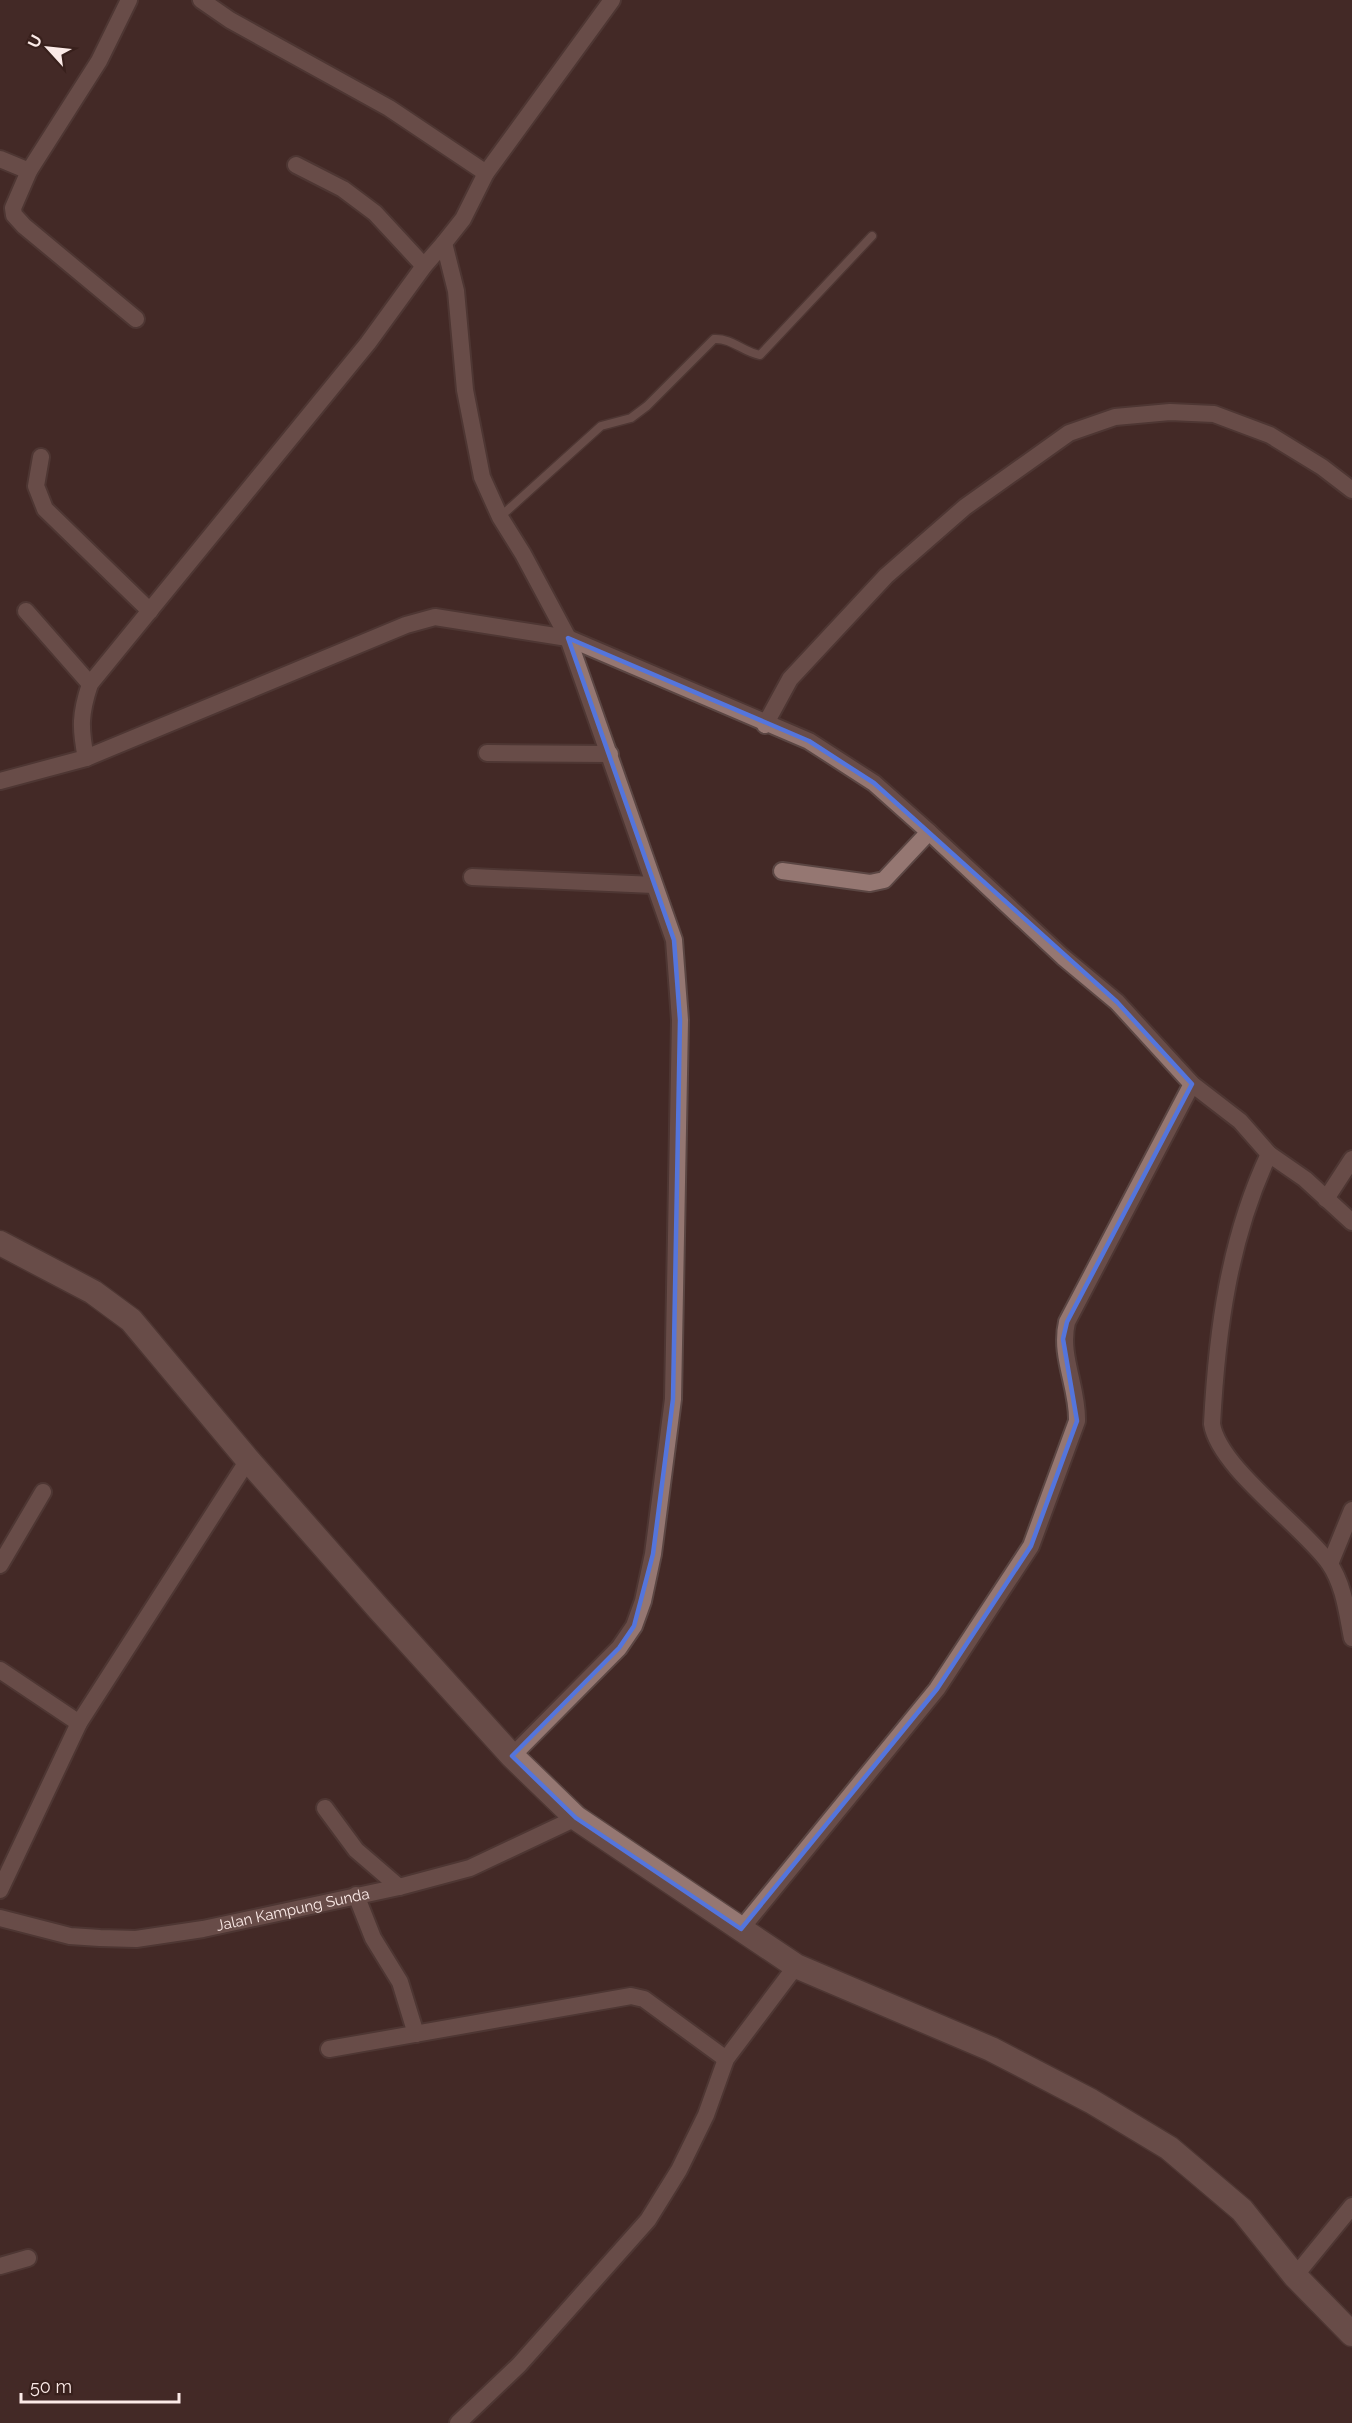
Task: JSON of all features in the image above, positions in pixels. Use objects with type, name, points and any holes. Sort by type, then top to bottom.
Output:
[{"type":"street","points":[[129,0],[99,60],[29,171],[13,208],[14,215],[136,319]]},
{"type":"street","points":[[201,0],[230,20],[389,108],[486,173]]},
{"type":"street","points":[[86,758],[81,734],[81,710],[90,684],[368,343],[424,266],[463,219],[486,173],[612,0]]},
{"type":"street","points":[[0,159],[29,171]]},
{"type":"street","points":[[296,165],[343,189],[375,213],[424,266]]},
{"type":"street","points":[[444,243],[456,291],[465,390],[480,466],[490,498],[568,638],[610,754],[674,940],[680,1020],[673,1399],[653,1554],[643,1600],[634,1626],[619,1648],[512,1756]]},
{"type":"street","points":[[765,725],[790,679],[886,576],[965,507],[1069,433],[1115,417],[1170,412],[1214,414],[1270,435],[1322,467],[1352,490]]},
{"type":"street","points":[[42,457],[36,486],[45,509],[150,611]]},
{"type":"street","points":[[27,611],[90,684]]},
{"type":"street","points":[[0,781],[86,758],[406,625],[435,617],[568,638],[765,725],[809,741],[874,783],[1063,957],[1118,1002],[1192,1084],[1240,1121],[1269,1154],[1305,1179],[1352,1222]]},
{"type":"street","points":[[487,753],[610,754]]},
{"type":"street","points":[[782,871],[870,883],[884,880],[929,832]]},
{"type":"street","points":[[472,877],[654,885]]},
{"type":"street","points":[[741,1929],[937,1689],[1030,1546],[1077,1421],[1077,1405],[1063,1339],[1067,1322],[1192,1084]]},
{"type":"street","points":[[1269,1154],[1252,1189],[1226,1292],[1216,1358],[1213,1434],[1235,1464],[1330,1564],[1341,1588],[1352,1638]]},
{"type":"street","points":[[1326,1199],[1352,1159]]},
{"type":"street","points":[[0,1243],[93,1292],[131,1320],[248,1460],[512,1756],[576,1818],[796,1966],[991,2049],[1091,2101],[1169,2148],[1242,2210],[1295,2276],[1352,2334]]},
{"type":"street","points":[[0,1890],[79,1723],[248,1460]]},
{"type":"street","points":[[0,1565],[43,1492]]},
{"type":"street","points":[[1330,1564],[1352,1510]]},
{"type":"street","points":[[0,1670],[79,1723]]},
{"type":"street","points":[[325,1808],[356,1850],[399,1887]]},
{"type":"street","name":"Jalan Kampung Sunda","points":[[0,1918],[70,1936],[136,1939],[203,1929],[399,1887],[470,1868],[576,1818]]},
{"type":"street","points":[[356,1895],[373,1938],[400,1982],[416,2034]]},
{"type":"street","points":[[458,2423],[519,2365],[648,2220],[679,2170],[706,2115],[726,2059],[796,1966]]},
{"type":"street","points":[[328,2049],[631,1996],[644,1999],[726,2059]]},
{"type":"street","points":[[1295,2276],[1352,2206]]},
{"type":"street","points":[[0,2266],[27,2258]]},
{"type":"lane","points":[[500,517],[601,426],[631,418],[646,406],[714,339],[725,339],[751,354],[760,355],[872,236]]},
{"type":"highlighted area","points":[[568,638],[809,741],[874,783],[1117,1002],[1192,1084],[1067,1322],[1063,1339],[1077,1421],[1031,1546],[937,1689],[741,1929],[576,1818],[512,1756],[619,1648],[634,1626],[653,1554],[673,1399],[680,1020],[674,940]]}]
